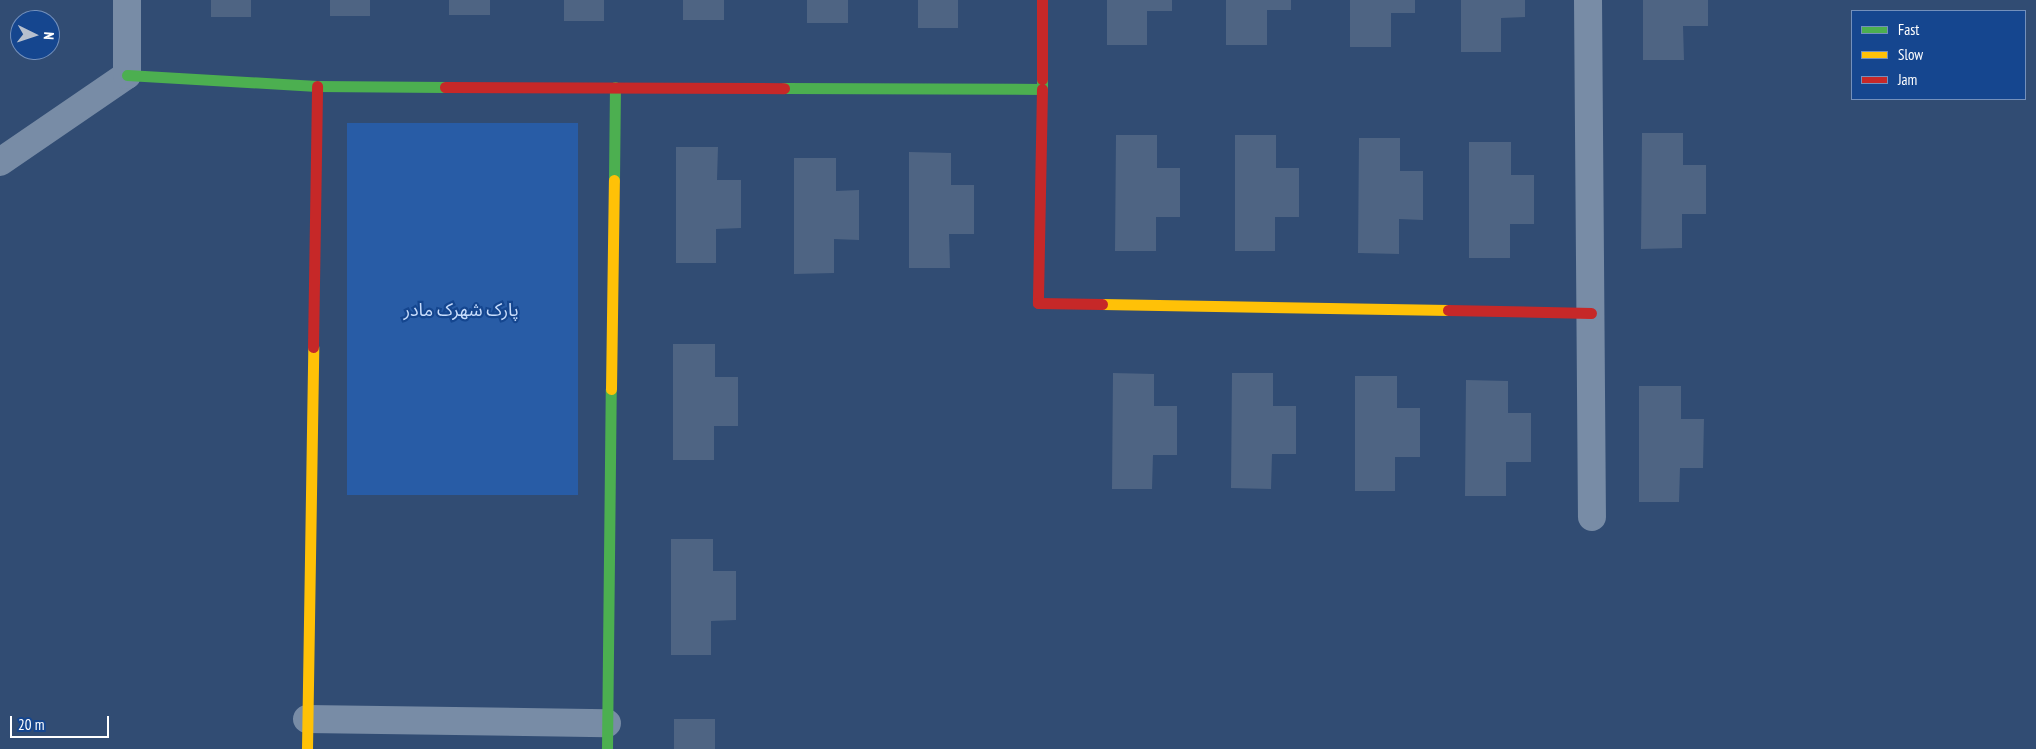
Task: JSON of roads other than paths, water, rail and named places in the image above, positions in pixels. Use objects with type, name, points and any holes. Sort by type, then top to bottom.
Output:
[{"type":"street","points":[[127,75],[128,0]]},
{"type":"street","points":[[1042,0],[1038,303],[1591,313]]},
{"type":"street","points":[[1588,0],[1592,517]]},
{"type":"street","points":[[0,162],[127,75],[317,86],[1042,89]]},
{"type":"street","points":[[307,749],[317,86]]},
{"type":"street","points":[[307,719],[607,736],[615,87]]},
{"type":"park label","name":"پارک شهرک مادر","points":[[461,310]]}]
